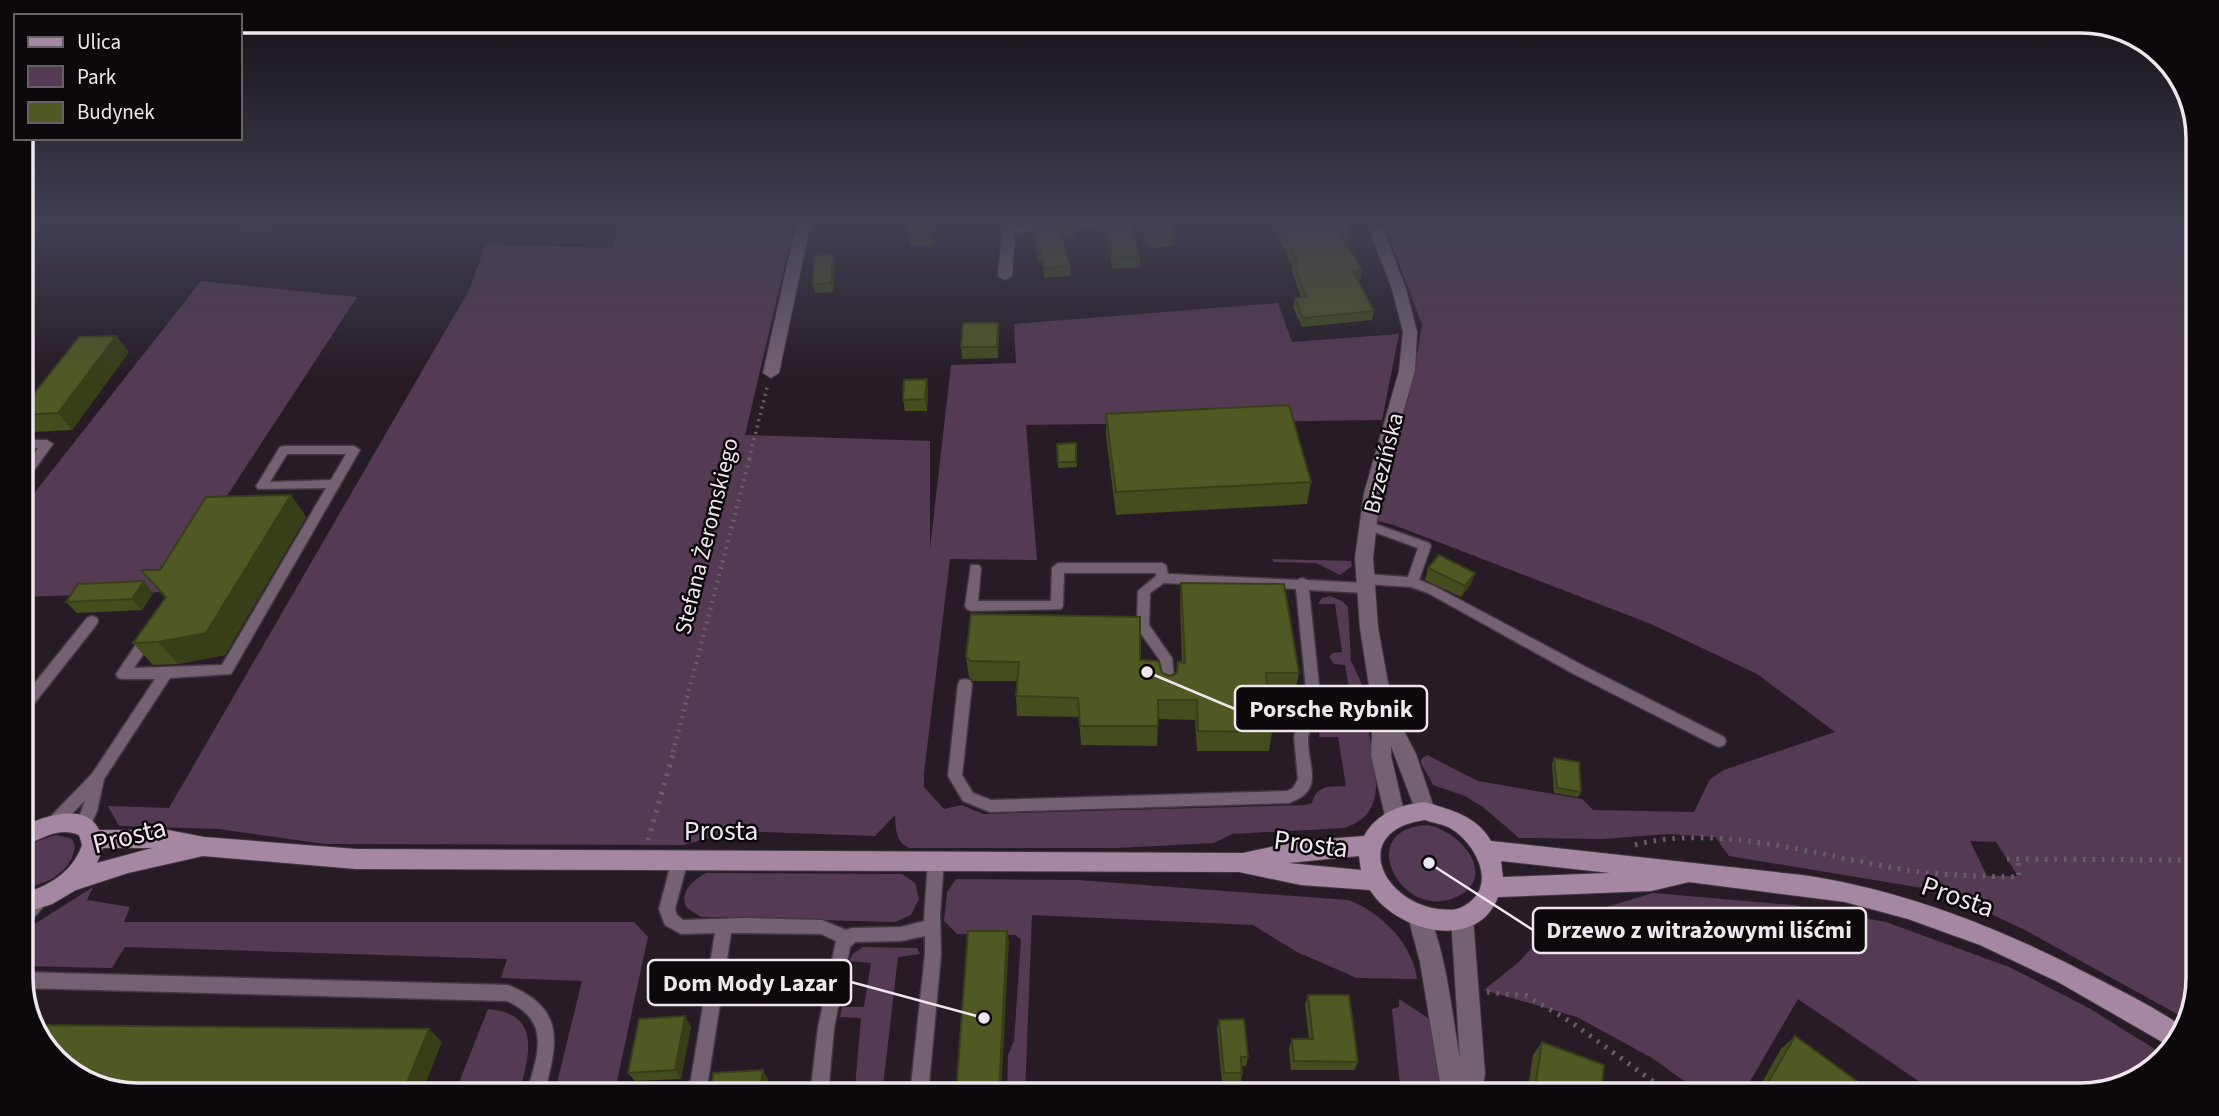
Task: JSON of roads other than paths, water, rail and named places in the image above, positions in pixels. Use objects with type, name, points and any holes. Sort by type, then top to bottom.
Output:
[{"type":"main road","points":[[1425,811],[1445,815],[1465,825],[1488,850],[1493,865],[1493,887],[1482,906],[1462,918],[1441,921],[1419,917],[1393,902],[1376,881],[1370,863],[1371,845],[1382,825],[1395,817],[1425,811]]},
{"type":"main road","name":"Prosta","points":[[54,824],[73,822],[88,832],[168,839],[204,847],[337,859],[1239,862],[1299,851],[1371,845]]},
{"type":"main road","points":[[33,833],[54,824]]},
{"type":"main road","points":[[33,900],[69,881],[88,859],[88,832]]},
{"type":"main road","name":"Prosta","points":[[69,881],[128,863],[204,847]]},
{"type":"main road","name":"Prosta","points":[[1488,850],[1760,879],[1832,890],[1891,904],[1955,924],[2074,976],[2170,1033]]},
{"type":"main road","name":"Prosta","points":[[1239,862],[1301,875],[1376,881]]},
{"type":"main road","name":"Prosta","points":[[1493,887],[1651,881],[1695,874]]},
{"type":"street","points":[[771,373],[793,273]]},
{"type":"street","name":"Brzezińska","points":[[1391,273],[1408,320],[1410,344],[1407,371],[1371,493],[1364,558],[1368,628],[1383,711],[1381,756],[1395,817]]},
{"type":"street","name":"Brzezińska","points":[[1383,711],[1406,754],[1425,811]]},
{"type":"street","points":[[1419,917],[1438,1000],[1452,1083]]},
{"type":"street","points":[[1462,918],[1473,1074],[1471,1083]]},
{"type":"lane","points":[[33,444],[47,444],[33,463]]},
{"type":"lane","points":[[149,636],[123,674],[226,670],[335,484],[354,450],[284,450],[262,485],[335,484]]},
{"type":"lane","points":[[1367,526],[1425,546],[1412,582]]},
{"type":"lane","points":[[975,568],[971,606],[1057,606],[1058,568],[1162,568],[1162,578]]},
{"type":"lane","points":[[1168,688],[1165,658],[1143,625],[1144,591],[1162,578],[1302,583],[1412,582],[1719,741]]},
{"type":"lane","points":[[1302,583],[1315,711]]},
{"type":"lane","points":[[33,695],[92,621]]},
{"type":"lane","points":[[1105,625],[1143,625]]},
{"type":"lane","points":[[54,824],[97,778],[166,673]]},
{"type":"lane","points":[[965,684],[955,776],[968,797],[990,806],[1290,797],[1305,783],[1307,774],[1301,737],[1308,715],[1315,711],[1383,711]]},
{"type":"lane","points":[[88,832],[97,778]]},
{"type":"lane","points":[[680,860],[668,905],[671,920],[689,929],[822,928],[847,938]]},
{"type":"lane","points":[[920,1083],[933,954],[936,860]]},
{"type":"lane","points":[[698,1083],[722,948],[723,927]]},
{"type":"lane","points":[[821,1083],[831,1002],[841,948],[847,938],[852,935],[901,934],[932,927]]},
{"type":"lane","points":[[33,980],[508,993],[527,1001],[534,1008],[547,1034],[547,1050],[538,1083]]},
{"type":"lane","points":[[1438,1000],[1467,1001]]},
{"type":"place","name":"Porsche Rybnik","points":[[1147,672]]},
{"type":"place","name":"Drzewo z witrażowymi liśćmi","points":[[1429,863]]},
{"type":"place","name":"Dom Mody Lazar","points":[[984,1018]]}]
